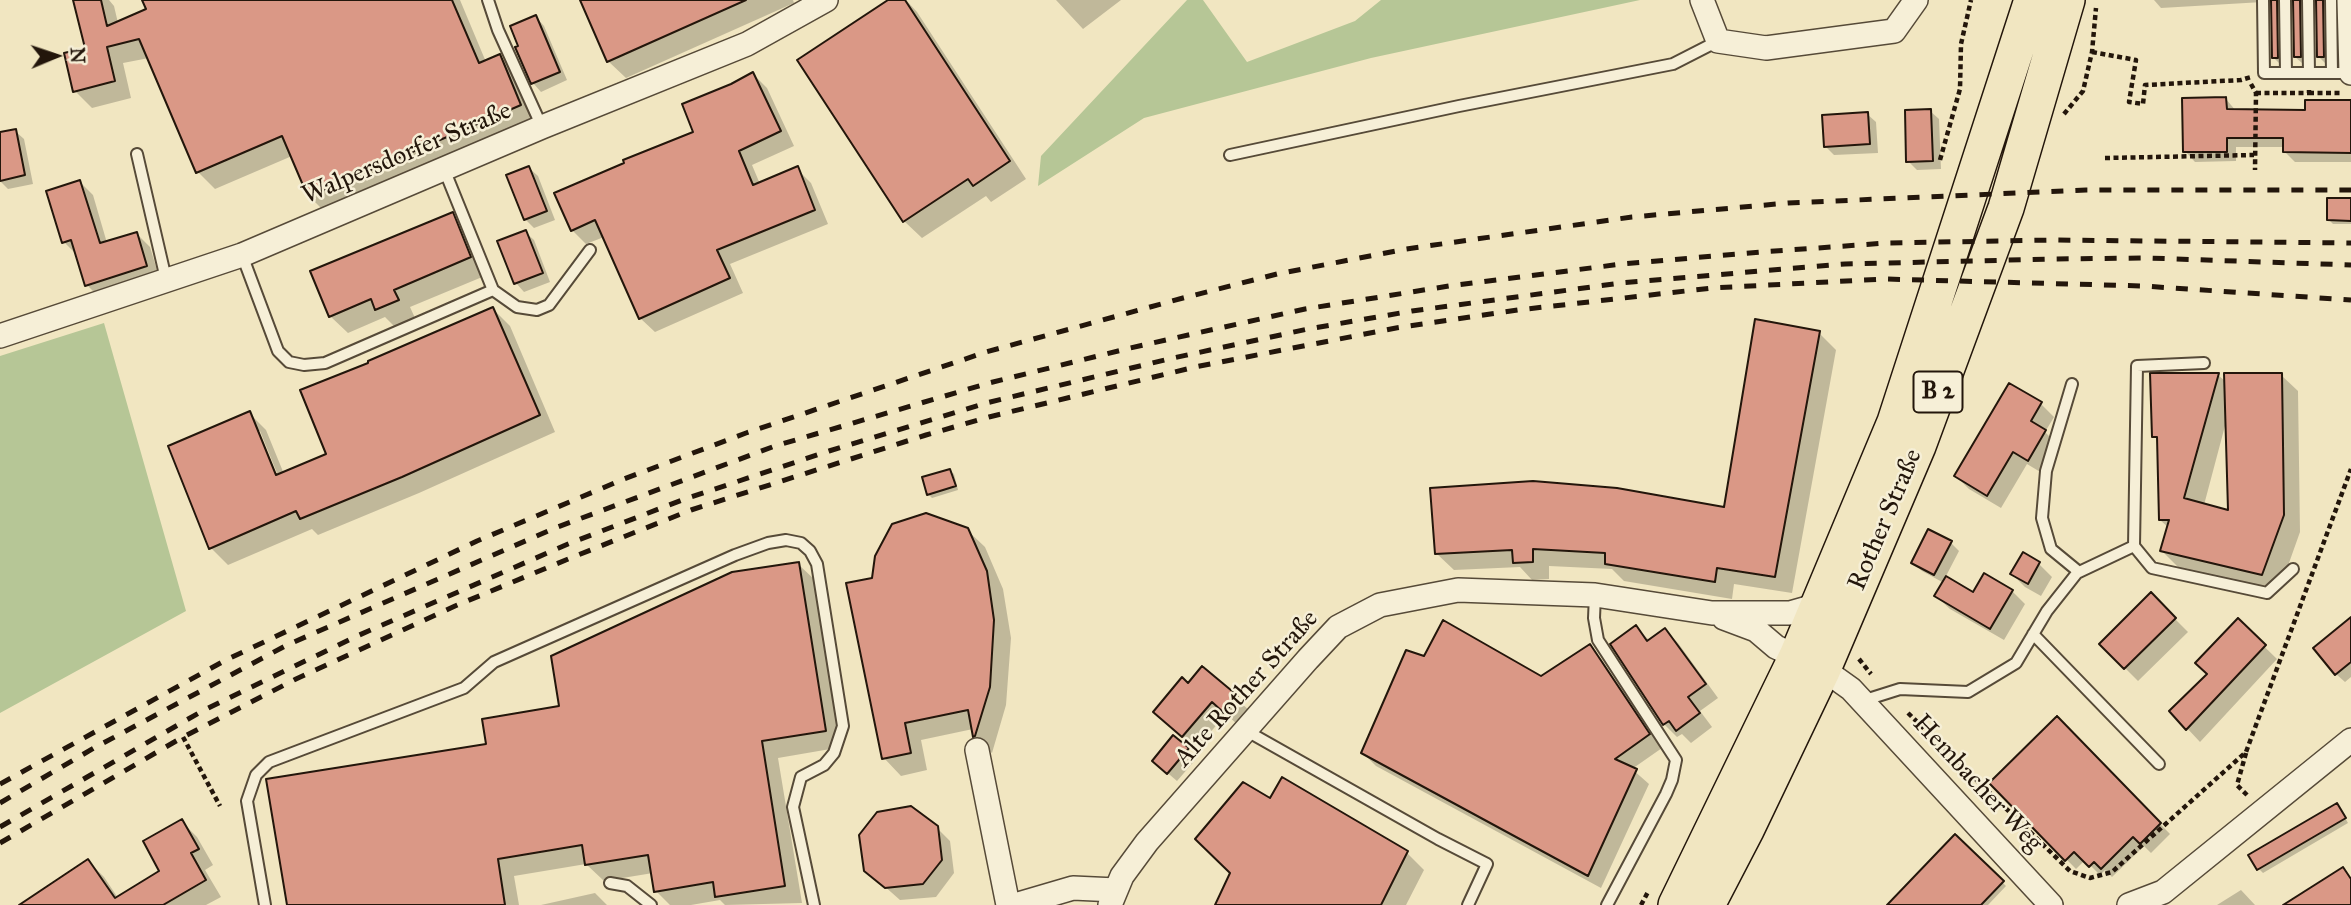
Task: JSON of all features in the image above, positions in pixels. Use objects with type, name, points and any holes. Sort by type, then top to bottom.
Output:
[{"type":"main road","name":"Rother Straße","points":[[1810,663],[1818,605],[1895,422],[2032,0]]},
{"type":"main road","name":"Rother Straße","points":[[1702,896],[1746,830],[1810,663],[1918,446],[2006,208],[2067,0]]},
{"type":"street","points":[[1702,0],[1718,41],[1766,48],[1894,31],[1916,0]]},
{"type":"street","points":[[2346,78],[2349,0]]},
{"type":"street","name":"Walpersdorfer Straße","points":[[0,335],[242,255],[542,127],[747,44],[812,4]]},
{"type":"street","name":"Alte Rother Straße","points":[[1015,905],[1073,888],[1113,897],[1122,876],[1147,842],[1338,627],[1380,606],[1458,590],[1595,595],[1712,613],[1790,613],[1818,605]]},
{"type":"street","name":"Alte Rother Straße","points":[[1712,613],[1756,631],[1776,648],[1810,663]]},
{"type":"street","name":"Hembacher Weg","points":[[1810,663],[1851,689],[2051,905]]},
{"type":"street","points":[[2129,905],[2163,892],[2351,740]]},
{"type":"street","points":[[977,750],[1008,905]]},
{"type":"lane","points":[[488,0],[498,30],[542,127]]},
{"type":"lane","points":[[2263,0],[2264,73],[2309,73],[2346,78],[2331,0]]},
{"type":"lane","points":[[2285,0],[2286,73]]},
{"type":"lane","points":[[2308,0],[2309,73]]},
{"type":"lane","points":[[1230,155],[1673,64],[1718,41]]},
{"type":"lane","points":[[137,155],[166,279]]},
{"type":"lane","points":[[444,170],[493,290],[517,307],[537,310],[549,305],[590,250]]},
{"type":"lane","points":[[242,255],[278,351],[289,362],[304,365],[325,363],[493,290]]},
{"type":"lane","points":[[2204,363],[2137,366],[2134,546],[2152,568],[2267,593],[2293,569]]},
{"type":"lane","points":[[2072,384],[2046,471],[2042,518],[2051,549],[2079,572]]},
{"type":"lane","points":[[265,905],[247,801],[256,775],[269,762],[464,688],[494,662],[735,555],[768,543],[786,540],[801,543],[810,551],[817,564],[843,726],[834,753],[824,765],[801,777],[793,807],[814,905]]},
{"type":"lane","name":"Hembacher Weg","points":[[1862,701],[1900,689],[1968,692],[2016,663],[2047,611],[2079,572],[2134,546]]},
{"type":"lane","points":[[1595,595],[1594,618],[1598,640],[1676,760],[1666,794],[1607,905]]},
{"type":"lane","points":[[2033,634],[2159,764]]},
{"type":"lane","points":[[1245,730],[1487,864],[1468,905]]},
{"type":"lane","points":[[610,883],[627,886],[651,905]]},
{"type":"path","points":[[1940,160],[1960,89],[1961,44],[1971,0]]},
{"type":"path","points":[[2097,0],[2092,52],[2136,60],[2129,102],[2143,104],[2145,85],[2248,78]]},
{"type":"path","points":[[2309,93],[2346,78]]},
{"type":"path","points":[[2255,170],[2256,93]]},
{"type":"path","points":[[2105,158],[2254,155]]},
{"type":"path","points":[[2263,811],[2237,785],[2246,752],[2351,469]]},
{"type":"path","points":[[1854,652],[1885,692],[2070,871],[2090,878],[2112,872],[2246,752]]},
{"type":"path","points":[[183,737],[220,806]]},
{"type":"green space","points":[[1187,0],[1203,0],[1247,62],[1355,21],[1381,0],[1640,0],[1371,58],[1144,118],[1038,186],[1041,156]]},
{"type":"green space","points":[[104,323],[186,611],[0,713],[0,356]]},
{"type":"building","points":[[73,0],[101,0],[107,26],[146,9],[142,0],[452,0],[479,63],[500,54],[521,105],[308,197],[282,136],[196,173],[139,39],[107,47],[115,81],[73,92],[64,53],[85,48]]},
{"type":"building","points":[[580,0],[746,0],[607,62]]},
{"type":"building","points":[[888,0],[905,0],[1010,161],[973,186],[968,179],[903,222],[797,60]]},
{"type":"building","points":[[2271,0],[2277,0],[2278,58],[2272,58]]},
{"type":"building","points":[[2293,0],[2300,0],[2301,57],[2294,57]]},
{"type":"building","points":[[2316,0],[2323,0],[2324,57],[2317,57]]},
{"type":"building","points":[[536,15],[560,72],[531,84],[515,47],[518,46],[510,26]]},
{"type":"building","points":[[753,72],[781,131],[739,151],[753,185],[798,166],[815,210],[717,250],[730,278],[639,319],[595,220],[571,231],[554,193],[624,163],[623,160],[693,132],[682,104]]},
{"type":"building","points":[[2226,97],[2227,109],[2305,110],[2305,100],[2351,100],[2351,153],[2283,152],[2283,138],[2227,138],[2227,152],[2183,152],[2182,98]]},
{"type":"building","points":[[1931,109],[1933,161],[1906,162],[1905,110]]},
{"type":"building","points":[[1868,112],[1870,144],[1824,147],[1822,115]]},
{"type":"building","points":[[16,129],[25,175],[0,181],[0,132]]},
{"type":"building","points":[[529,166],[547,211],[524,220],[506,175]]},
{"type":"building","points":[[80,180],[100,243],[137,232],[147,266],[85,286],[71,240],[62,243],[46,191]]},
{"type":"building","points":[[2327,198],[2351,198],[2351,221],[2327,220]]},
{"type":"building","points":[[453,212],[471,257],[394,290],[399,300],[375,310],[371,299],[329,317],[310,271]]},
{"type":"building","points":[[526,230],[543,273],[514,284],[497,241]]},
{"type":"building","points":[[493,307],[540,415],[300,519],[296,511],[209,549],[168,446],[250,411],[276,475],[326,454],[300,390]]},
{"type":"building","points":[[1755,319],[1820,331],[1775,577],[1717,568],[1715,582],[1605,564],[1605,553],[1533,549],[1533,562],[1513,563],[1512,550],[1435,554],[1430,488],[1533,481],[1617,488],[1724,507]]},
{"type":"building","points":[[2150,373],[2219,373],[2184,498],[2228,510],[2224,373],[2282,373],[2284,515],[2262,575],[2160,551],[2169,520],[2159,520],[2157,437],[2152,437]]},
{"type":"building","points":[[2009,383],[2042,402],[2031,421],[2046,430],[2028,461],[2013,452],[1987,496],[1954,476]]},
{"type":"building","points":[[950,469],[956,486],[927,495],[922,477]]},
{"type":"building","points":[[926,513],[968,528],[987,571],[994,620],[990,687],[975,736],[973,737],[968,710],[905,723],[911,753],[882,759],[846,583],[872,578],[875,556],[892,524]]},
{"type":"building","points":[[1928,529],[1952,541],[1934,575],[1911,563]]},
{"type":"building","points":[[2023,552],[2040,562],[2028,584],[2010,574]]},
{"type":"building","points":[[799,562],[826,731],[762,741],[785,886],[715,897],[713,882],[654,892],[648,855],[585,865],[582,845],[498,859],[505,905],[287,905],[266,779],[486,744],[482,719],[559,706],[551,656],[732,572]]},
{"type":"building","points":[[1984,573],[2013,590],[1990,629],[1934,596],[1946,576],[1973,592]]},
{"type":"building","points":[[2151,592],[2176,618],[2124,669],[2099,644]]},
{"type":"building","points":[[2351,617],[2351,662],[2335,675],[2313,648]]},
{"type":"building","points":[[2238,618],[2266,645],[2186,730],[2169,711],[2207,674],[2195,663]]},
{"type":"building","points":[[1443,620],[1541,676],[1590,644],[1650,734],[1615,759],[1637,769],[1588,876],[1361,753],[1406,650],[1424,656]]},
{"type":"building","points":[[1636,625],[1647,641],[1665,628],[1706,684],[1688,697],[1700,713],[1676,731],[1669,721],[1663,725],[1610,644]]},
{"type":"building","points":[[1202,666],[1238,696],[1224,713],[1212,702],[1182,737],[1153,712],[1182,677],[1188,683]]},
{"type":"building","points":[[2057,716],[2161,823],[2140,844],[2133,837],[2101,869],[2094,862],[2089,867],[2074,852],[2065,861],[1989,783]]},
{"type":"building","points":[[1173,735],[1189,748],[1167,774],[1152,761]]},
{"type":"building","points":[[1282,777],[1408,851],[1381,905],[1215,905],[1230,873],[1195,839],[1243,782],[1270,798]]},
{"type":"building","points":[[2337,803],[2346,818],[2257,870],[2248,855]]},
{"type":"building","points":[[911,806],[938,826],[942,860],[923,884],[885,888],[864,871],[859,835],[877,812]]},
{"type":"building","points":[[182,819],[199,849],[191,853],[206,880],[163,905],[19,905],[88,859],[115,898],[159,871],[143,841]]},
{"type":"building","points":[[1955,834],[2004,881],[1981,905],[1887,905]]},
{"type":"building","points":[[2343,867],[2351,879],[2351,905],[2283,905]]},
{"type":"railway","points":[[0,784],[226,660],[477,541],[624,479],[746,433],[986,352],[1277,274],[1406,249],[1632,217],[1788,203],[2086,190],[2351,190]]},
{"type":"railway","points":[[0,803],[94,748],[287,645],[555,528],[775,446],[989,383],[1130,348],[1305,309],[1449,286],[1622,264],[1761,252],[1887,243],[2055,240],[2351,243]]},
{"type":"railway","points":[[0,827],[204,710],[357,636],[568,544],[682,500],[829,451],[986,403],[1173,358],[1308,329],[1412,311],[1621,283],[1845,264],[2147,258],[2351,265]]},
{"type":"railway","points":[[0,843],[183,737],[296,679],[455,606],[573,557],[691,510],[926,435],[1195,367],[1396,328],[1518,310],[1712,288],[1884,279],[2143,286],[2351,300]]}]
